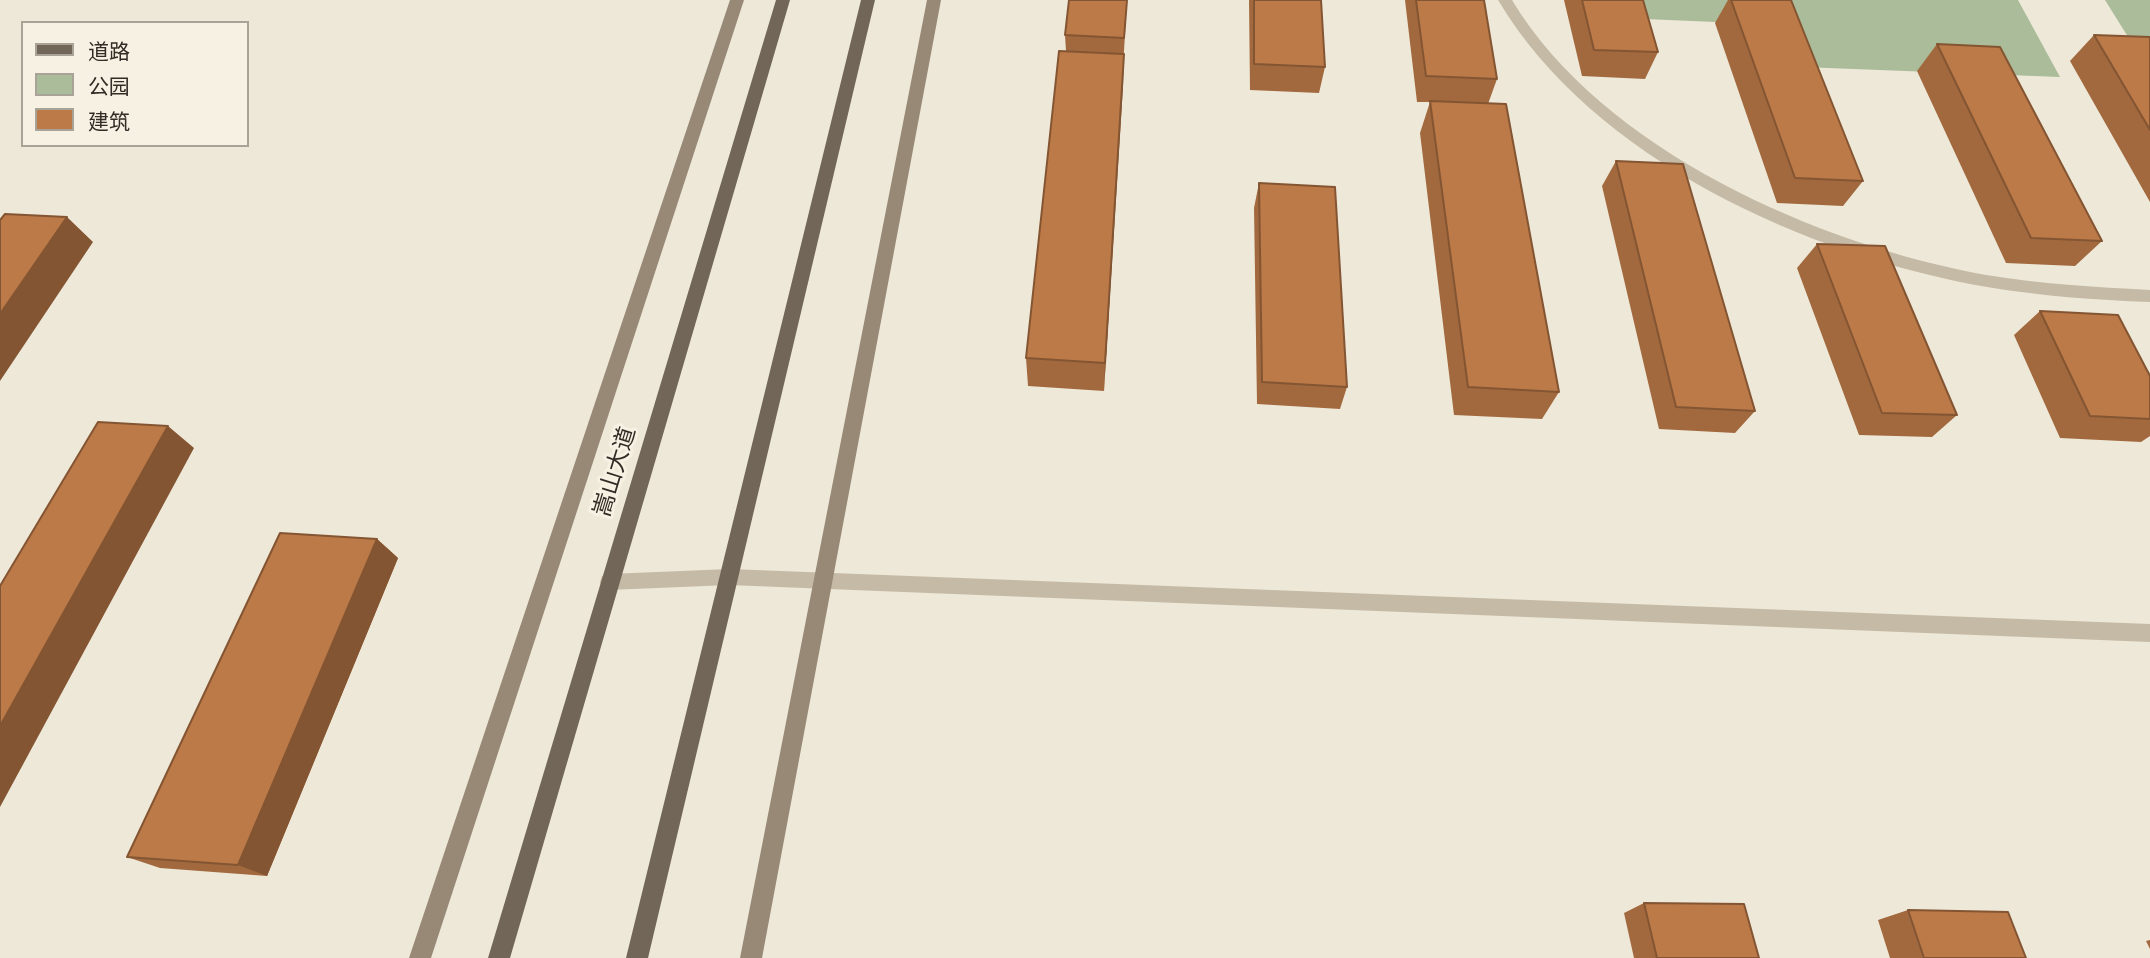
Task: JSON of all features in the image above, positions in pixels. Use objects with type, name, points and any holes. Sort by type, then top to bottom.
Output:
[{"type":"main road","points":[[420,958],[737,0]]},
{"type":"main road","name":"嵩山大道","points":[[499,958],[783,0]]},
{"type":"main road","points":[[637,958],[868,0]]},
{"type":"main road","points":[[751,958],[934,0]]},
{"type":"street","points":[[1505,0],[1534,44],[1591,102],[1667,158],[1760,210],[1867,251],[1980,281],[2094,297],[2150,296]]},
{"type":"street","points":[[609,582],[729,577],[2150,633]]},
{"type":"green space","points":[[1639,0],[2018,0],[2060,77],[1802,67],[1785,25],[1645,19]]},
{"type":"green space","points":[[2105,0],[2150,0],[2150,72]]},
{"type":"building","points":[[1069,0],[1127,0],[1124,38],[1065,35]]},
{"type":"building","points":[[1254,0],[1321,0],[1325,67],[1254,64]]},
{"type":"building","points":[[1416,0],[1484,0],[1497,79],[1426,76]]},
{"type":"building","points":[[1582,0],[1643,0],[1658,52],[1594,50]]},
{"type":"building","points":[[1731,0],[1791,0],[1863,181],[1795,178]]},
{"type":"building","points":[[2094,35],[2150,37],[2150,130]]},
{"type":"building","points":[[1937,44],[2000,47],[2102,241],[2031,238]]},
{"type":"building","points":[[1059,51],[1124,54],[1105,363],[1026,358]]},
{"type":"building","points":[[1430,101],[1506,104],[1559,392],[1468,387]]},
{"type":"building","points":[[1616,161],[1683,164],[1755,411],[1676,407]]},
{"type":"building","points":[[1259,183],[1335,187],[1347,387],[1262,382]]},
{"type":"building","points":[[5,214],[67,217],[0,314],[0,220]]},
{"type":"building","points":[[1817,244],[1885,246],[1957,415],[1882,413]]},
{"type":"building","points":[[2040,311],[2118,315],[2150,376],[2150,419],[2090,416]]},
{"type":"building","points":[[98,422],[168,426],[0,726],[0,586]]},
{"type":"building","points":[[280,533],[377,539],[238,865],[127,857]]},
{"type":"building","points":[[1644,903],[1744,904],[1759,958],[1657,958]]},
{"type":"building","points":[[1908,910],[2008,912],[2026,958],[1924,958]]}]
